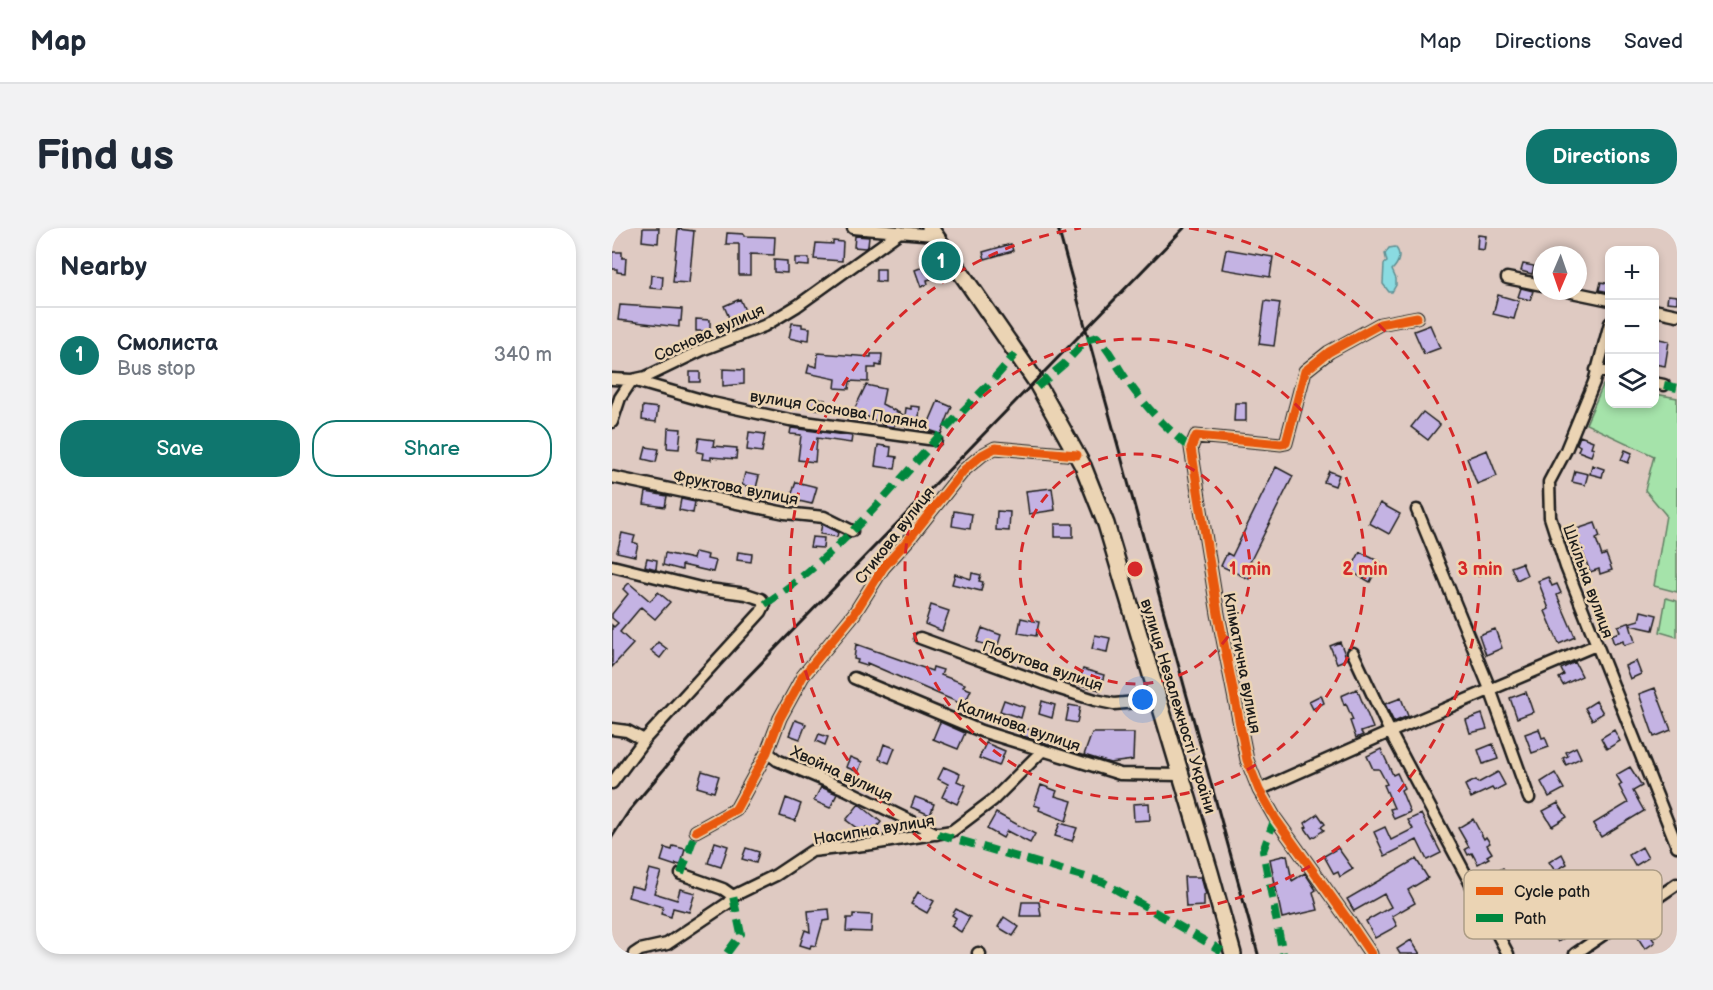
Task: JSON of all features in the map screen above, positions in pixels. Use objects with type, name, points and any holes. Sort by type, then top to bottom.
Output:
[{"type":"main road","name":"вулиця Незалежності України","points":[[932,231],[1035,380],[1077,454],[1106,524],[1233,954]]},
{"type":"street","points":[[853,228],[900,232],[932,231]]},
{"type":"street","name":"Соснова вулиця","points":[[612,380],[646,377],[764,326],[797,306],[900,232]]},
{"type":"street","points":[[1507,278],[1533,283]]},
{"type":"street","points":[[1587,295],[1605,299]]},
{"type":"street","points":[[1659,311],[1677,315]]},
{"type":"street","name":"Кліматична вулиця","points":[[1371,954],[1275,818],[1246,760],[1218,614],[1191,448],[1196,436],[1286,443],[1305,371],[1329,352],[1380,324],[1417,316]]},
{"type":"street","name":"Шкільна вулиця","points":[[1605,340],[1594,382],[1566,450],[1549,482],[1550,517],[1566,567],[1596,645],[1677,846]]},
{"type":"street","points":[[1596,370],[1605,372]]},
{"type":"street","points":[[612,422],[620,398],[632,380]]},
{"type":"street","name":"вулиця Соснова Поляна","points":[[632,380],[712,403],[790,420],[936,440]]},
{"type":"street","name":"Стикова вулиця","points":[[696,831],[736,809],[767,752],[780,718],[803,676],[854,614],[883,568],[964,470],[982,455],[995,448],[1077,454]]},
{"type":"street","name":"Фруктова вулиця","points":[[612,477],[785,513],[824,518],[852,531]]},
{"type":"street","points":[[1418,510],[1490,689],[1529,798]]},
{"type":"street","points":[[612,566],[701,588],[746,594],[761,599],[765,604],[761,612],[644,740],[612,783]]},
{"type":"street","name":"Побутова вулиця","points":[[920,638],[1095,700],[1114,704],[1159,700]]},
{"type":"street","points":[[1259,790],[1596,645]]},
{"type":"street","points":[[1353,653],[1390,732],[1464,871]]},
{"type":"street","name":"Калинова вулиця","points":[[854,678],[981,731],[1120,774],[1181,775]]},
{"type":"street","points":[[612,729],[627,730],[644,740]]},
{"type":"street","name":"Насипна вулиця","points":[[634,954],[640,950],[667,944],[728,903],[733,896],[776,874],[812,851],[952,831],[993,800],[1043,750]]},
{"type":"street","name":"Хвойна вулиця","points":[[767,752],[777,760],[845,789],[938,834]]},
{"type":"street","points":[[681,874],[723,889],[733,896]]},
{"type":"street","points":[[1662,894],[1677,884]]},
{"type":"street","points":[[1500,939],[1508,954]]},
{"type":"street","points":[[1575,954],[1597,939]]},
{"type":"green space","points":[[1603,385],[1605,385],[1605,408],[1659,408],[1659,395],[1677,398],[1677,592],[1654,586],[1666,515],[1645,490],[1654,456],[1586,424]]},
{"type":"green space","points":[[1666,598],[1677,601],[1677,637],[1660,632]]},
{"type":"water","points":[[1395,247],[1399,256],[1392,270],[1396,285],[1392,292],[1389,292],[1383,284],[1384,264],[1387,262],[1385,254],[1389,248]]},
{"type":"building","points":[[643,228],[659,228],[658,243],[642,241]]},
{"type":"building","points":[[678,229],[694,231],[689,283],[673,282]]},
{"type":"building","points":[[727,233],[775,237],[774,255],[750,254],[750,275],[739,275],[739,244],[726,244]]},
{"type":"building","points":[[1478,235],[1486,236],[1484,250],[1477,249]]},
{"type":"building","points":[[855,236],[869,237],[868,246],[854,247]]},
{"type":"building","points":[[833,241],[843,242],[842,261],[814,259],[816,243],[833,244]]},
{"type":"building","points":[[1011,244],[1013,251],[985,259],[983,252]]},
{"type":"building","points":[[1226,249],[1273,257],[1270,277],[1222,269]]},
{"type":"building","points":[[612,252],[622,252],[622,258],[626,258],[625,273],[612,269]]},
{"type":"building","points":[[795,258],[809,258],[809,266],[795,265]]},
{"type":"building","points":[[774,260],[787,261],[787,273],[774,272]]},
{"type":"building","points":[[1523,264],[1533,266],[1532,274],[1521,271]]},
{"type":"building","points":[[923,267],[925,272],[931,269],[934,278],[927,280],[928,284],[921,287],[915,270]]},
{"type":"building","points":[[876,269],[885,269],[885,282],[876,281]]},
{"type":"building","points":[[651,275],[663,276],[662,289],[650,288]]},
{"type":"building","points":[[1601,282],[1605,283],[1605,291],[1599,290]]},
{"type":"building","points":[[1521,288],[1533,291],[1530,300],[1518,297]]},
{"type":"building","points":[[1498,295],[1519,301],[1514,319],[1493,314]]},
{"type":"building","points":[[1668,295],[1677,296],[1677,303],[1667,302]]},
{"type":"building","points":[[740,299],[746,313],[730,320],[724,306]]},
{"type":"building","points":[[1265,301],[1280,303],[1274,346],[1259,344]]},
{"type":"building","points":[[620,305],[682,309],[681,321],[679,321],[679,327],[618,320]]},
{"type":"building","points":[[696,319],[710,320],[710,331],[696,331]]},
{"type":"building","points":[[792,323],[810,328],[809,340],[789,338]]},
{"type":"building","points":[[1430,325],[1440,348],[1424,354],[1414,331]]},
{"type":"building","points":[[1659,339],[1669,341],[1665,366],[1659,365]]},
{"type":"building","points":[[818,353],[871,357],[871,354],[882,354],[881,366],[868,368],[868,382],[850,381],[849,389],[835,388],[836,379],[807,373],[809,365],[817,367]]},
{"type":"building","points":[[723,369],[744,370],[744,384],[723,386]]},
{"type":"building","points":[[690,372],[700,372],[700,382],[690,382]]},
{"type":"building","points":[[866,385],[885,389],[882,404],[905,416],[906,408],[920,407],[918,427],[894,424],[894,427],[886,426],[854,410]]},
{"type":"building","points":[[811,398],[825,400],[823,410],[809,408]]},
{"type":"building","points":[[938,401],[952,407],[941,434],[926,429]]},
{"type":"building","points":[[1235,403],[1246,403],[1246,421],[1234,421]]},
{"type":"building","points":[[643,406],[658,408],[656,422],[642,420]]},
{"type":"building","points":[[1423,412],[1440,425],[1428,440],[1411,427]]},
{"type":"building","points":[[668,428],[681,429],[679,449],[667,448]]},
{"type":"building","points":[[791,428],[852,436],[851,443],[817,438],[815,462],[798,460],[801,435],[790,434]]},
{"type":"building","points":[[749,432],[765,434],[762,452],[747,450]]},
{"type":"building","points":[[1580,436],[1593,441],[1591,447],[1594,448],[1591,456],[1578,451],[1580,446],[1577,444]]},
{"type":"building","points":[[699,438],[714,440],[713,446],[737,448],[736,459],[711,457],[711,460],[702,459],[703,453],[697,452]]},
{"type":"building","points":[[878,445],[891,447],[890,456],[897,457],[895,469],[875,466]]},
{"type":"building","points":[[646,447],[659,449],[656,462],[643,459]]},
{"type":"building","points":[[1487,450],[1497,476],[1477,484],[1467,458]]},
{"type":"building","points":[[1625,450],[1632,453],[1628,463],[1621,460]]},
{"type":"building","points":[[1592,465],[1604,469],[1602,477],[1590,474]]},
{"type":"building","points":[[1276,467],[1293,476],[1249,564],[1254,566],[1249,579],[1221,566],[1227,553],[1232,556]]},
{"type":"building","points":[[1329,471],[1339,475],[1335,486],[1324,482]]},
{"type":"building","points":[[1575,471],[1588,474],[1585,485],[1572,482]]},
{"type":"building","points":[[745,473],[759,476],[756,488],[742,485]]},
{"type":"building","points":[[796,482],[817,487],[812,504],[790,499]]},
{"type":"building","points":[[1052,488],[1055,510],[1029,514],[1026,491]]},
{"type":"building","points":[[646,492],[667,496],[665,507],[644,504]]},
{"type":"building","points":[[681,499],[695,502],[693,513],[679,510]]},
{"type":"building","points":[[1380,503],[1400,514],[1389,534],[1369,523]]},
{"type":"building","points":[[954,511],[972,514],[970,529],[952,526]]},
{"type":"building","points":[[997,511],[1010,512],[1009,531],[996,530]]},
{"type":"building","points":[[1595,523],[1600,537],[1596,539],[1602,556],[1606,554],[1612,570],[1600,574],[1599,569],[1590,572],[1580,545],[1575,546],[1572,539],[1577,537],[1574,530]]},
{"type":"building","points":[[822,524],[838,532],[837,537],[820,534]]},
{"type":"building","points":[[1055,524],[1073,524],[1073,537],[1055,537]]},
{"type":"building","points":[[622,533],[635,536],[633,542],[638,544],[635,556],[617,552]]},
{"type":"building","points":[[812,537],[824,538],[823,548],[810,547]]},
{"type":"building","points":[[695,552],[708,555],[707,559],[716,561],[713,572],[682,565],[682,570],[663,565],[665,553],[693,559]]},
{"type":"building","points":[[738,552],[752,554],[751,562],[737,560]]},
{"type":"building","points":[[1360,552],[1380,562],[1370,582],[1350,571]]},
{"type":"building","points":[[647,558],[657,560],[656,569],[645,566]]},
{"type":"building","points":[[1522,563],[1527,575],[1517,580],[1511,567]]},
{"type":"building","points":[[972,573],[981,575],[979,581],[983,582],[981,591],[952,584],[955,574],[971,579]]},
{"type":"building","points":[[1548,577],[1552,586],[1557,584],[1561,593],[1557,595],[1575,637],[1559,644],[1545,611],[1549,609],[1538,581]]},
{"type":"building","points":[[629,583],[650,601],[658,592],[670,602],[655,619],[641,607],[620,632],[633,644],[612,667],[612,625],[614,627],[618,623],[612,618],[612,614],[628,594],[623,589]]},
{"type":"building","points":[[931,605],[949,611],[942,631],[925,624]]},
{"type":"building","points":[[1641,611],[1657,615],[1653,630],[1630,625],[1635,642],[1624,645],[1623,641],[1614,644],[1611,635],[1620,632],[1618,626],[1639,620]]},
{"type":"building","points":[[1021,618],[1039,622],[1036,636],[1018,633]]},
{"type":"building","points":[[982,628],[1001,635],[997,648],[977,642]]},
{"type":"building","points":[[1495,629],[1502,648],[1486,655],[1479,635]]},
{"type":"building","points":[[1095,635],[1110,638],[1107,652],[1092,649]]},
{"type":"building","points":[[658,642],[667,649],[660,658],[651,651]]},
{"type":"building","points":[[1340,642],[1347,659],[1337,663],[1330,646]]},
{"type":"building","points":[[856,644],[932,671],[933,667],[943,670],[941,675],[965,684],[963,687],[971,690],[964,705],[867,663],[867,666],[857,663],[858,660],[854,659]]},
{"type":"building","points":[[1636,661],[1641,674],[1630,679],[1625,666]]},
{"type":"building","points":[[1575,662],[1582,676],[1563,685],[1559,678],[1564,675],[1561,669]]},
{"type":"building","points":[[1083,669],[1104,675],[1100,690],[1078,684]]},
{"type":"building","points":[[1655,688],[1671,730],[1654,737],[1639,694]]},
{"type":"building","points":[[1357,689],[1373,728],[1361,732],[1363,735],[1356,738],[1350,721],[1353,720],[1341,696]]},
{"type":"building","points":[[1526,692],[1533,712],[1517,718],[1510,698]]},
{"type":"building","points":[[1321,695],[1324,703],[1313,709],[1309,701]]},
{"type":"building","points":[[1401,698],[1408,716],[1394,722],[1385,704]]},
{"type":"building","points":[[1004,700],[1024,707],[1021,718],[1000,711]]},
{"type":"building","points":[[1042,701],[1055,705],[1052,718],[1039,714]]},
{"type":"building","points":[[1596,701],[1603,713],[1592,720],[1585,708]]},
{"type":"building","points":[[1069,705],[1080,707],[1077,723],[1066,721]]},
{"type":"building","points":[[1482,714],[1487,729],[1470,733],[1466,720]]},
{"type":"building","points":[[795,720],[806,724],[800,739],[789,735]]},
{"type":"building","points":[[940,722],[965,733],[958,749],[933,739]]},
{"type":"building","points":[[1022,727],[1046,735],[1043,742],[1020,735]]},
{"type":"building","points":[[1539,729],[1549,747],[1532,753],[1525,734]]},
{"type":"building","points":[[1614,730],[1620,741],[1607,749],[1601,738]]},
{"type":"building","points":[[1092,733],[1134,733],[1133,760],[1110,763],[1084,755]]},
{"type":"building","points":[[819,734],[828,737],[825,745],[816,741]]},
{"type":"building","points":[[986,743],[1005,751],[999,766],[979,758]]},
{"type":"building","points":[[884,744],[895,748],[889,763],[879,759]]},
{"type":"building","points":[[1493,744],[1498,759],[1483,764],[1478,750]]},
{"type":"building","points":[[1576,747],[1581,758],[1566,765],[1563,758],[1568,756],[1566,752]]},
{"type":"building","points":[[1381,749],[1393,775],[1397,773],[1404,788],[1401,790],[1410,812],[1394,819],[1390,809],[1394,808],[1384,785],[1387,784],[1379,769],[1373,769],[1367,756]]},
{"type":"building","points":[[850,757],[862,762],[858,772],[846,767]]},
{"type":"building","points":[[944,767],[960,774],[957,781],[966,785],[957,804],[942,797],[948,784],[938,779]]},
{"type":"building","points":[[1630,767],[1642,786],[1633,791],[1644,811],[1601,837],[1593,824],[1628,803],[1619,786],[1622,784],[1616,775]]},
{"type":"building","points":[[702,771],[719,776],[714,792],[697,787]]},
{"type":"building","points":[[1498,772],[1505,785],[1494,791],[1492,788],[1471,798],[1465,785],[1476,780],[1478,783]]},
{"type":"building","points":[[1555,773],[1564,789],[1549,797],[1541,782]]},
{"type":"building","points":[[1041,785],[1057,791],[1055,796],[1072,801],[1066,821],[1039,810],[1040,807],[1034,805]]},
{"type":"building","points":[[821,787],[837,794],[830,808],[814,801]]},
{"type":"building","points":[[915,797],[934,804],[930,815],[911,807]]},
{"type":"building","points":[[786,798],[801,804],[795,821],[780,816]]},
{"type":"building","points":[[1149,803],[1150,820],[1134,821],[1133,804]]},
{"type":"building","points":[[1558,803],[1567,817],[1552,826],[1543,811]]},
{"type":"building","points":[[859,804],[881,822],[873,832],[866,827],[862,832],[846,820]]},
{"type":"building","points":[[996,813],[1035,834],[1030,843],[1007,831],[1003,838],[987,829]]},
{"type":"building","points":[[1318,814],[1325,824],[1321,827],[1324,830],[1312,838],[1305,828],[1307,827],[1305,823]]},
{"type":"building","points":[[1421,814],[1441,853],[1427,860],[1417,840],[1385,856],[1374,832],[1385,827],[1391,840],[1413,829],[1408,820]]},
{"type":"building","points":[[1473,819],[1484,839],[1486,837],[1490,843],[1487,845],[1492,853],[1487,856],[1489,858],[1478,864],[1472,853],[1468,855],[1465,849],[1469,847],[1458,828]]},
{"type":"building","points":[[1060,823],[1077,828],[1072,841],[1055,836]]},
{"type":"building","points":[[715,842],[728,846],[721,867],[708,863]]},
{"type":"building","points":[[673,846],[685,849],[681,865],[676,864],[676,866],[661,861],[665,848],[672,850]]},
{"type":"building","points":[[1642,847],[1648,858],[1635,866],[1629,855]]},
{"type":"building","points":[[746,848],[759,852],[756,863],[742,859]]},
{"type":"building","points":[[1338,848],[1353,869],[1340,877],[1338,872],[1334,874],[1324,856]]},
{"type":"building","points":[[1562,854],[1567,864],[1554,870],[1549,862]]},
{"type":"building","points":[[1287,855],[1292,881],[1305,873],[1316,890],[1313,892],[1318,910],[1282,918],[1270,859]]},
{"type":"building","points":[[1416,859],[1428,878],[1408,890],[1415,903],[1392,916],[1397,926],[1375,938],[1366,921],[1391,907],[1384,894],[1354,911],[1347,899]]},
{"type":"building","points":[[649,869],[661,872],[654,893],[677,900],[680,889],[695,893],[689,912],[673,908],[671,917],[661,914],[663,907],[628,897],[631,886],[643,889]]},
{"type":"building","points":[[1184,877],[1201,877],[1206,895],[1204,895],[1204,906],[1186,907]]},
{"type":"building","points":[[918,892],[934,901],[927,913],[911,904]]},
{"type":"building","points":[[1022,902],[1039,902],[1041,916],[1020,916]]},
{"type":"building","points":[[829,909],[830,920],[823,921],[816,946],[811,945],[810,948],[800,945],[805,930],[810,932],[808,911]]},
{"type":"building","points":[[956,909],[970,917],[961,932],[951,926],[956,918],[952,915]]},
{"type":"building","points":[[853,914],[872,915],[871,932],[846,931],[847,918],[853,918]]},
{"type":"building","points":[[1004,917],[1019,927],[1013,936],[998,927]]},
{"type":"building","points":[[1639,939],[1653,939],[1655,942],[1645,949]]},
{"type":"building","points":[[1411,940],[1420,954],[1400,954],[1397,949]]},
{"type":"railway","points":[[1058,228],[1258,954]]},
{"type":"railway","points":[[612,837],[629,811],[702,724],[1184,228]]},
{"type":"marked path","points":[[1037,387],[1064,364],[1086,340],[1097,337],[1146,405],[1163,424],[1191,448]]},
{"type":"marked path","points":[[765,604],[813,567],[858,526],[1015,354]]},
{"type":"marked path","points":[[1664,385],[1677,388]]},
{"type":"marked path","points":[[1275,818],[1263,851],[1283,954]]},
{"type":"marked path","points":[[681,874],[696,831]]},
{"type":"marked path","points":[[938,834],[1103,882],[1222,951]]},
{"type":"marked path","points":[[727,953],[741,934],[733,896]]},
{"type":"cycle path","points":[[1371,954],[1275,818],[1259,790],[1247,760],[1218,614],[1191,448],[1196,436],[1286,443],[1305,371],[1329,352],[1380,324],[1417,317]]},
{"type":"cycle path","points":[[696,831],[736,809],[767,752],[780,718],[803,676],[854,614],[883,568],[964,470],[982,455],[995,448],[1077,455]]},
{"type":"place","name":"Смолиста","points":[[941,261]]}]
